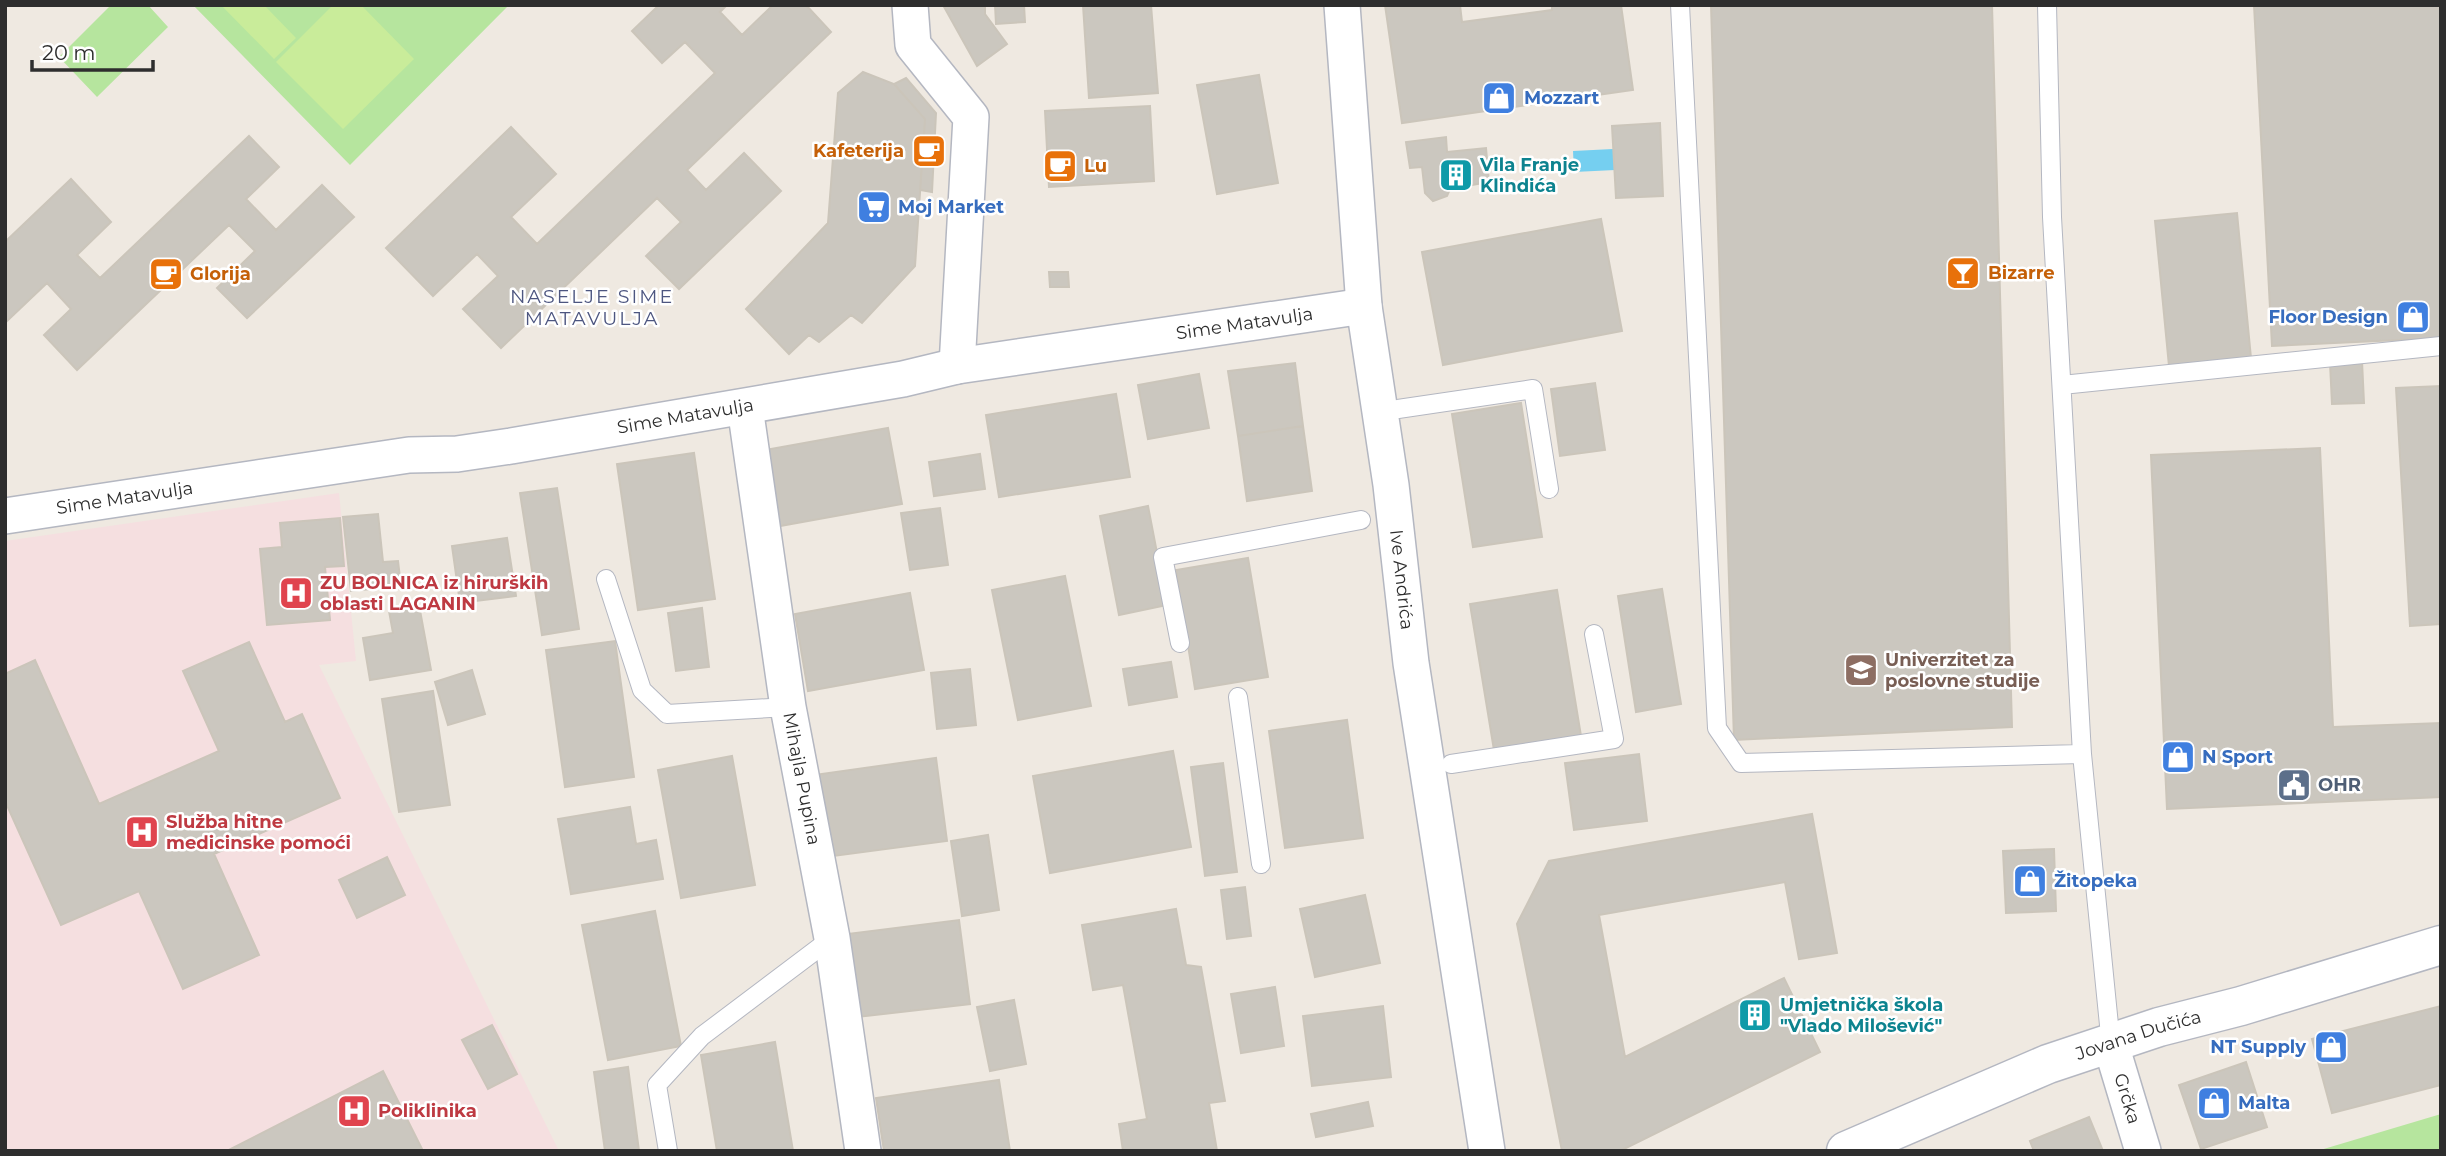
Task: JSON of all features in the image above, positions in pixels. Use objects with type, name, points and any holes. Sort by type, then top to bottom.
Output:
[{"type":"street","points":[[910,5],[914,46],[971,117],[957,366]]},
{"type":"street","name":"Ive Andrića","points":[[1342,5],[1364,306],[1391,485],[1411,663],[1488,1151]]},
{"type":"street","name":"Sime Matavulja","points":[[5,516],[409,455],[471,452],[745,407],[903,379],[957,366],[1364,306]]},
{"type":"street","name":"Mihajla Pupina","points":[[745,407],[788,706],[832,938],[863,1151]]},
{"type":"street","name":"Jovana Dučića","points":[[1846,1151],[2048,1064],[2159,1027],[2241,1006],[2441,945]]},
{"type":"street","name":"Grčka","points":[[2111,1045],[2143,1151]]},
{"type":"lane","points":[[1680,5],[1717,728],[1741,762],[2082,754]]},
{"type":"lane","points":[[2047,5],[2052,216],[2082,754],[2111,1045]]},
{"type":"lane","points":[[2062,385],[2441,346]]},
{"type":"lane","points":[[1398,410],[1533,389],[1549,489]]},
{"type":"lane","points":[[1180,643],[1163,557],[1361,520]]},
{"type":"lane","points":[[606,579],[642,690],[667,714],[788,706]]},
{"type":"lane","points":[[1451,764],[1614,739],[1594,634]]},
{"type":"lane","points":[[1238,697],[1261,864]]},
{"type":"lane","points":[[668,1151],[657,1085],[702,1036],[832,938]]},
{"type":"shaded area","points":[[339,493],[356,661],[319,665],[559,1151],[5,1151],[5,541]]},
{"type":"green space","points":[[111,5],[148,5],[168,27],[97,97],[59,57]]},
{"type":"green space","points":[[193,5],[509,5],[350,165]]},
{"type":"green space","points":[[221,5],[264,5],[296,38],[274,59]]},
{"type":"green space","points":[[333,5],[361,5],[414,59],[343,129],[276,62]]},
{"type":"green space","points":[[2441,1114],[2441,1151],[2317,1151]]},
{"type":"water","points":[[1613,149],[1615,170],[1574,172],[1573,151]]},
{"type":"building","points":[[659,5],[727,5],[720,12],[742,35],[773,5],[806,5],[831,32],[687,170],[706,190],[744,153],[781,191],[679,289],[646,256],[681,222],[657,198],[501,348],[463,309],[498,276],[477,254],[433,296],[386,248],[511,127],[556,174],[511,217],[537,244],[715,73],[685,42],[662,63],[632,31]]},
{"type":"building","points":[[943,5],[985,5],[985,14],[1007,44],[977,66]]},
{"type":"building","points":[[995,5],[1024,5],[1025,22],[996,24]]},
{"type":"building","points":[[1083,5],[1151,5],[1158,93],[1089,98]]},
{"type":"building","points":[[1385,5],[1460,5],[1462,22],[1552,10],[1552,5],[1621,5],[1633,90],[1402,123]]},
{"type":"building","points":[[1711,5],[1992,5],[2012,727],[1734,740]]},
{"type":"building","points":[[2254,5],[2441,5],[2441,338],[2272,346]]},
{"type":"building","name":"Moj Market","points":[[863,72],[894,84],[925,119],[915,266],[862,323],[851,315],[819,342],[809,335],[789,354],[746,309],[828,223],[838,93]]},
{"type":"building","points":[[1259,75],[1278,183],[1217,194],[1197,85]]},
{"type":"building","points":[[906,78],[936,113],[932,192],[920,190],[925,119],[894,84]]},
{"type":"building","points":[[1150,106],[1154,181],[1049,187],[1045,111]]},
{"type":"building","points":[[1660,123],[1663,196],[1616,198],[1612,126]]},
{"type":"building","points":[[249,136],[279,167],[246,199],[276,230],[322,185],[354,217],[247,318],[217,288],[255,251],[229,225],[77,370],[44,335],[71,309],[47,283],[5,323],[5,242],[71,179],[111,222],[77,255],[100,278]]},
{"type":"building","name":"Vila Franje Klindića","points":[[1446,137],[1447,152],[1486,148],[1489,182],[1450,189],[1447,196],[1433,201],[1425,193],[1422,167],[1410,168],[1406,142]]},
{"type":"building","points":[[2237,213],[2251,358],[2169,366],[2155,221]]},
{"type":"building","points":[[1601,219],[1622,331],[1443,365],[1422,252]]},
{"type":"building","points":[[1049,272],[1068,272],[1069,287],[1050,287]]},
{"type":"building","points":[[2362,361],[2364,403],[2332,404],[2330,363]]},
{"type":"building","points":[[1295,363],[1303,426],[1238,436],[1228,371]]},
{"type":"building","points":[[1199,374],[1209,428],[1148,439],[1138,385]]},
{"type":"building","points":[[1595,383],[1605,450],[1560,456],[1551,389]]},
{"type":"building","points":[[2441,386],[2441,624],[2410,626],[2396,388]]},
{"type":"building","points":[[1116,394],[1130,477],[999,497],[986,415]]},
{"type":"building","points":[[1521,403],[1542,537],[1473,547],[1452,414]]},
{"type":"building","points":[[1303,426],[1312,491],[1247,501],[1238,436]]},
{"type":"building","points":[[888,428],[902,504],[780,526],[765,450]]},
{"type":"building","points":[[2320,448],[2333,727],[2441,723],[2441,797],[2167,809],[2151,455]]},
{"type":"building","points":[[694,453],[715,599],[638,610],[617,464]]},
{"type":"building","points":[[980,454],[985,489],[934,496],[929,462]]},
{"type":"building","points":[[557,488],[579,629],[542,635],[520,493]]},
{"type":"building","points":[[1148,506],[1167,605],[1119,615],[1100,516]]},
{"type":"building","points":[[940,508],[948,565],[910,570],[901,513]]},
{"type":"building","points":[[378,514],[383,562],[398,561],[401,586],[351,591],[343,517]]},
{"type":"building","name":"ZU BOLNICA iz hirurških oblasti LAGANIN","points":[[340,518],[344,566],[325,567],[330,620],[267,625],[260,549],[282,547],[280,523]]},
{"type":"building","points":[[507,538],[516,596],[460,603],[452,546]]},
{"type":"building","points":[[1248,558],[1268,677],[1195,689],[1176,570]]},
{"type":"building","points":[[1065,576],[1091,706],[1018,720],[992,590]]},
{"type":"building","points":[[1662,589],[1681,704],[1636,712],[1618,596]]},
{"type":"building","points":[[1557,590],[1581,736],[1494,750],[1470,604]]},
{"type":"building","points":[[910,593],[924,670],[808,691],[795,614]]},
{"type":"building","points":[[419,605],[431,670],[370,680],[363,638],[393,633],[389,611]]},
{"type":"building","points":[[702,608],[709,667],[676,671],[668,613]]},
{"type":"building","points":[[615,641],[634,777],[565,787],[546,650]]},
{"type":"building","name":"Služba hitne medicinske pomoći","points":[[249,642],[285,722],[302,714],[340,798],[214,854],[259,955],[183,989],[139,891],[61,925],[5,801],[5,674],[35,660],[99,804],[219,751],[183,671]]},
{"type":"building","points":[[1171,662],[1177,697],[1129,705],[1123,669]]},
{"type":"building","points":[[970,669],[976,725],[937,729],[931,673]]},
{"type":"building","points":[[472,670],[485,714],[448,725],[435,682]]},
{"type":"building","points":[[433,691],[450,805],[399,812],[382,699]]},
{"type":"building","points":[[1347,720],[1363,838],[1285,848],[1269,731]]},
{"type":"building","points":[[1173,751],[1191,847],[1050,873],[1033,776]]},
{"type":"building","points":[[1639,754],[1647,821],[1574,830],[1565,763]]},
{"type":"building","points":[[732,756],[755,885],[681,898],[658,770]]},
{"type":"building","points":[[936,758],[947,841],[826,857],[814,775]]},
{"type":"building","points":[[1223,763],[1237,872],[1205,876],[1191,767]]},
{"type":"building","points":[[630,807],[636,844],[656,840],[663,879],[571,894],[558,819]]},
{"type":"building","name":"Umjetnička škola \"Vlado Milošević\"","points":[[1812,814],[1837,953],[1799,959],[1785,882],[1599,915],[1625,1057],[1784,978],[1820,1052],[1620,1151],[1562,1151],[1517,924],[1549,861]]},
{"type":"building","points":[[988,835],[999,910],[962,916],[951,841]]},
{"type":"building","name":"Žitopeka","points":[[2054,849],[2056,911],[2006,913],[2003,851]]},
{"type":"building","points":[[387,857],[405,895],[357,918],[339,880]]},
{"type":"building","points":[[1245,887],[1251,936],[1227,939],[1221,890]]},
{"type":"building","points":[[1365,895],[1380,963],[1315,977],[1300,909]]},
{"type":"building","points":[[1176,909],[1186,965],[1201,967],[1225,1101],[1209,1103],[1217,1151],[1123,1151],[1119,1124],[1147,1119],[1123,985],[1093,990],[1082,925]]},
{"type":"building","points":[[655,911],[681,1046],[608,1060],[582,925]]},
{"type":"building","points":[[959,920],[970,1004],[857,1017],[847,934]]},
{"type":"building","points":[[1275,987],[1284,1046],[1241,1053],[1231,994]]},
{"type":"building","points":[[1014,1000],[1026,1064],[990,1071],[977,1007]]},
{"type":"building","points":[[1383,1006],[1391,1077],[1312,1086],[1303,1016]]},
{"type":"building","points":[[2441,1006],[2441,1085],[2332,1113],[2312,1039]]},
{"type":"building","points":[[492,1025],[517,1074],[488,1089],[462,1040]]},
{"type":"building","points":[[775,1042],[793,1151],[717,1151],[701,1055]]},
{"type":"building","points":[[2246,1062],[2267,1127],[2201,1149],[2179,1085]]},
{"type":"building","points":[[628,1067],[639,1151],[605,1151],[594,1072]]},
{"type":"building","name":"Poliklinika","points":[[383,1071],[423,1151],[227,1151]]},
{"type":"building","points":[[999,1080],[1010,1151],[884,1151],[876,1098]]},
{"type":"building","points":[[1368,1102],[1373,1126],[1316,1137],[1311,1114]]},
{"type":"building","points":[[2089,1117],[2103,1151],[2034,1151],[2030,1141]]},
{"type":"place","name":"Mozzart","points":[[1499,98]]},
{"type":"place","name":"Kafeterija","points":[[929,151]]},
{"type":"place","name":"Lu","points":[[1060,166]]},
{"type":"place","name":"Vila Franje Klindića","points":[[1456,175]]},
{"type":"place","name":"Moj Market","points":[[874,207]]},
{"type":"place","name":"Bizarre","points":[[1963,273]]},
{"type":"place","name":"Glorija","points":[[166,274]]},
{"type":"place","name":"Floor Design","points":[[2413,317]]},
{"type":"place","name":"ZU BOLNICA iz hirurških oblasti LAGANIN","points":[[296,593]]},
{"type":"place","name":"Univerzitet za poslovne studije","points":[[1861,670]]},
{"type":"place","name":"N Sport","points":[[2178,757]]},
{"type":"place","name":"OHR","points":[[2294,785]]},
{"type":"place","name":"Služba hitne medicinske pomoći","points":[[142,832]]},
{"type":"place","name":"Žitopeka","points":[[2030,881]]},
{"type":"place","name":"Umjetnička škola \"Vlado Milošević\"","points":[[1755,1015]]},
{"type":"place","name":"NT Supply","points":[[2331,1047]]},
{"type":"place","name":"Malta","points":[[2214,1103]]},
{"type":"place","name":"Poliklinika","points":[[354,1111]]},
{"type":"district","name":"NASELJE SIME MATAVULJA","points":[[592,307]]}]
